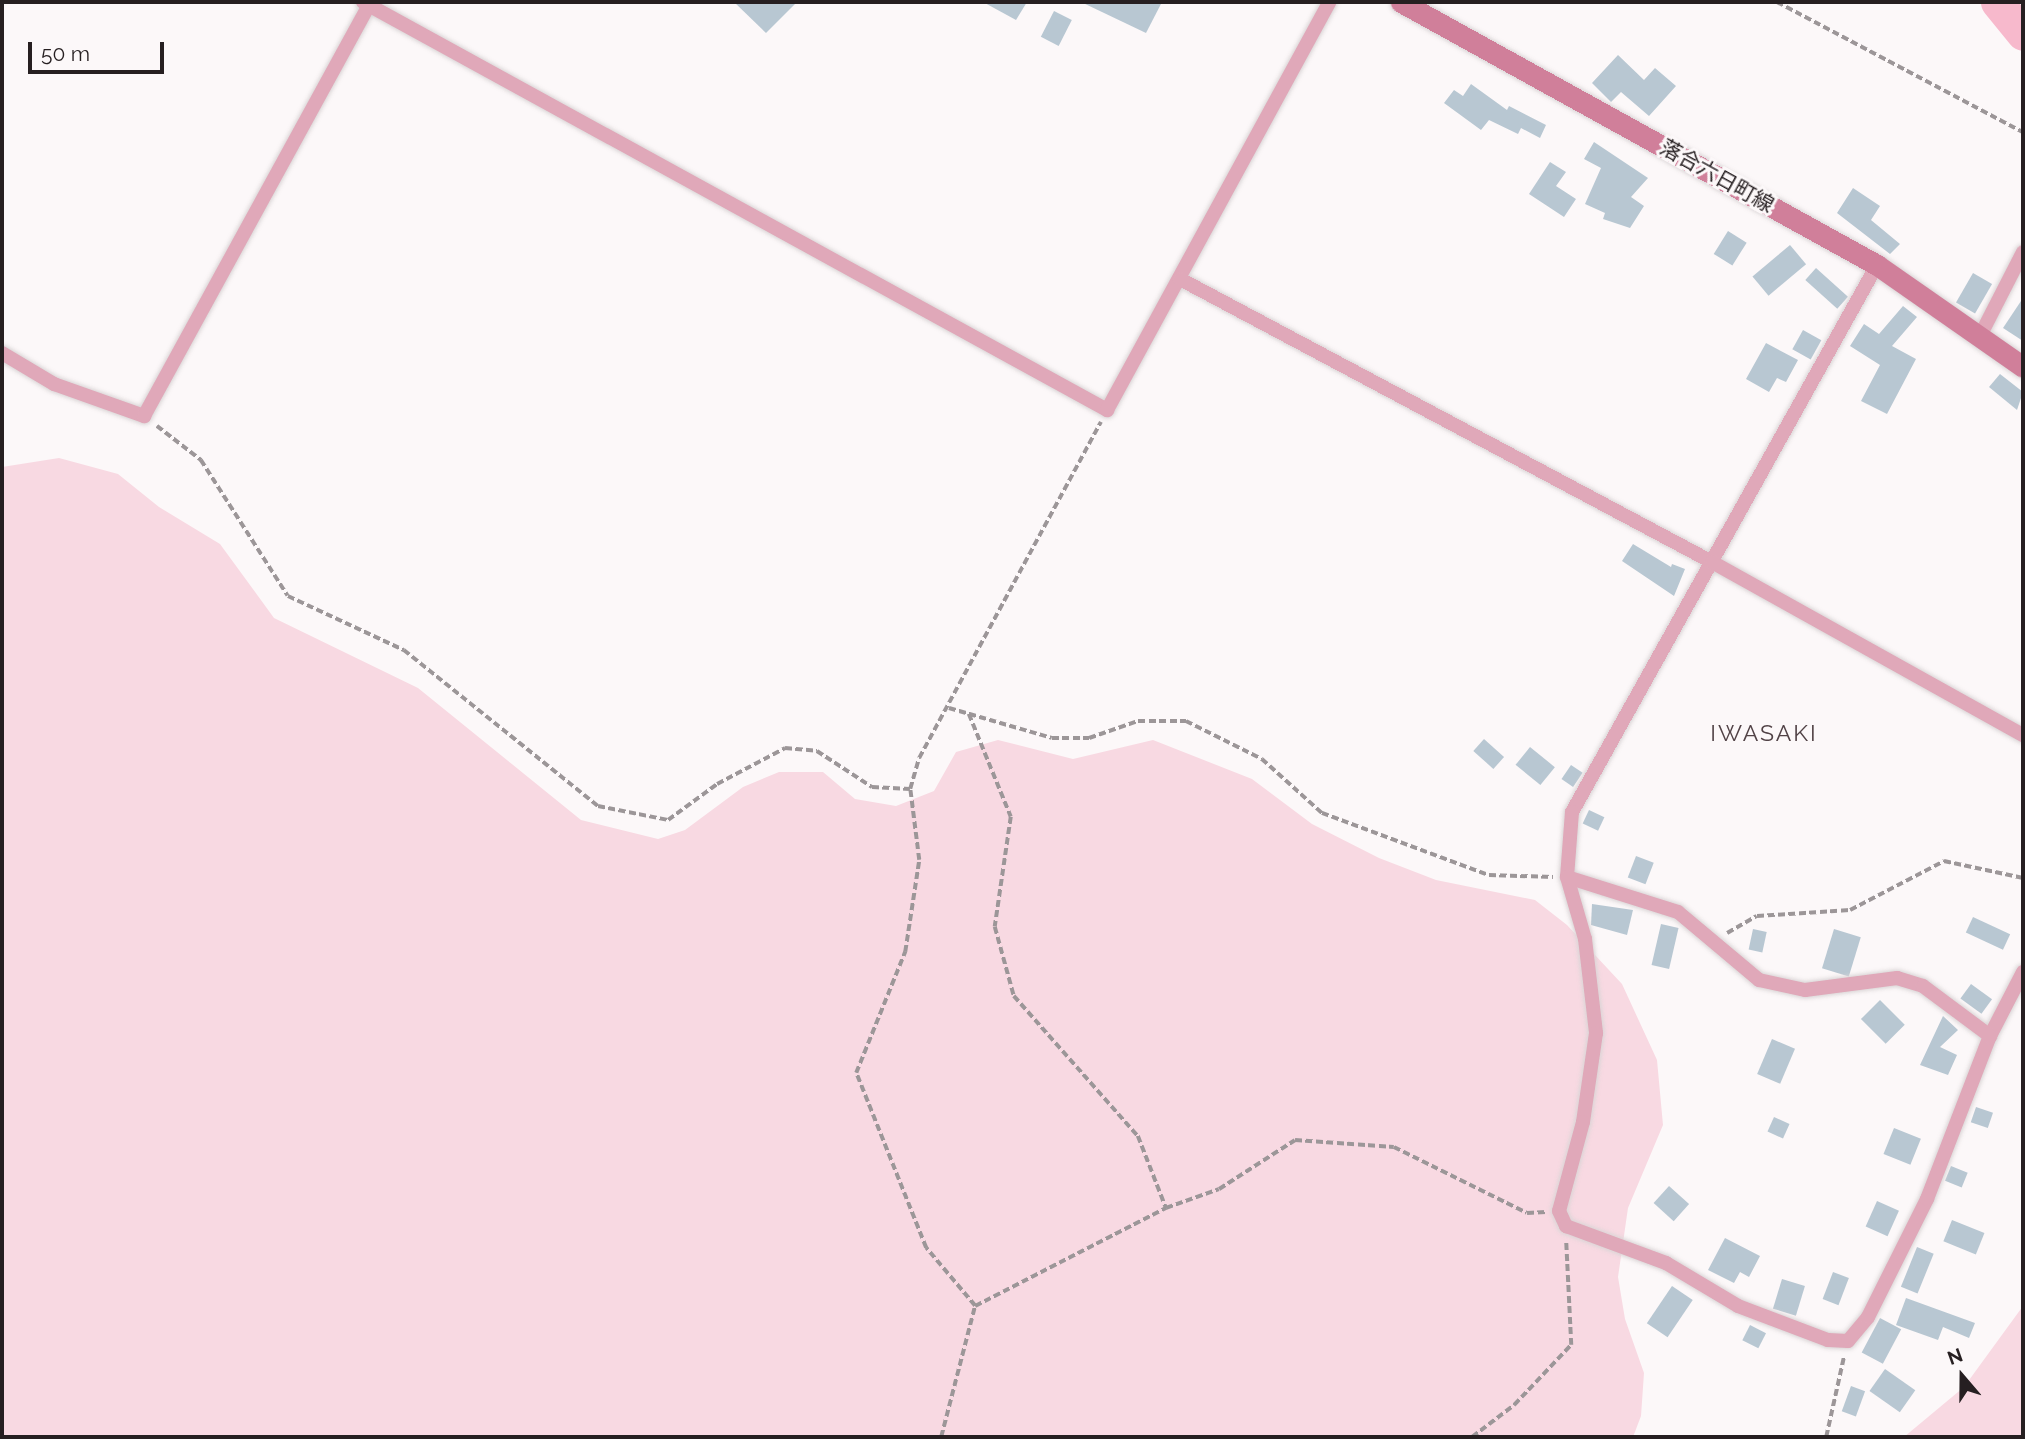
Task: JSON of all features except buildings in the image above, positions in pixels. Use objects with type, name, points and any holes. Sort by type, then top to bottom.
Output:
[{"type":"main road","name":"落合六日町線","points":[[1401,2],[1877,265],[2023,367]]},
{"type":"street","points":[[2,353],[54,384],[144,416],[368,3],[1107,410],[1329,2]]},
{"type":"street","points":[[1980,336],[2023,252]]},
{"type":"street","points":[[1877,265],[1572,812],[1567,877],[1585,939],[1596,1032],[1583,1122],[1559,1211],[1566,1226],[1666,1263],[1738,1306],[1828,1340],[1848,1340],[1868,1317],[1927,1199],[1990,1036],[2023,972]]},
{"type":"street","points":[[1180,279],[1712,562],[2023,735]]},
{"type":"street","points":[[1567,877],[1678,912],[1759,980],[1805,990],[1897,978],[1923,986],[1990,1036]]},
{"type":"path","points":[[1777,2],[2023,132]]},
{"type":"path","points":[[975,1306],[926,1248],[856,1073],[905,952],[919,860],[910,789],[919,758],[949,708],[1107,410]]},
{"type":"path","points":[[144,416],[201,460],[288,596],[404,650],[598,806],[668,820],[717,784],[785,748],[817,751],[872,787],[910,789]]},
{"type":"path","points":[[949,708],[1052,738],[1089,738],[1139,721],[1186,721],[1262,759],[1322,813],[1489,875],[1567,877]]},
{"type":"path","points":[[969,714],[1011,817],[995,927],[1014,996],[1139,1136],[1166,1208]]},
{"type":"path","points":[[1713,942],[1757,916],[1850,910],[1944,861],[2023,878]]},
{"type":"path","points":[[941,1437],[975,1306],[1166,1208],[1219,1189],[1294,1140],[1394,1147],[1527,1213],[1559,1211]]},
{"type":"path","points":[[1472,1437],[1514,1405],[1571,1345],[1566,1226]]},
{"type":"path","points":[[1826,1437],[1848,1340]]},
{"type":"shaded area","points":[[59,458],[118,474],[159,507],[220,544],[274,618],[418,688],[581,820],[658,839],[685,830],[743,787],[779,772],[823,772],[855,799],[896,806],[934,791],[956,752],[998,740],[1073,759],[1153,740],[1252,779],[1312,824],[1379,858],[1436,880],[1535,900],[1567,925],[1622,984],[1657,1060],[1663,1125],[1628,1208],[1618,1277],[1625,1319],[1644,1373],[1641,1416],[1633,1437],[2,1437],[2,467]]},
{"type":"shaded area","points":[[2023,1306],[2023,1437],[1904,1437],[1964,1387]]},
{"type":"waterway","points":[[1997,2],[2023,34]]},
{"type":"district","name":"IWASAKI","points":[[1764,733]]}]
